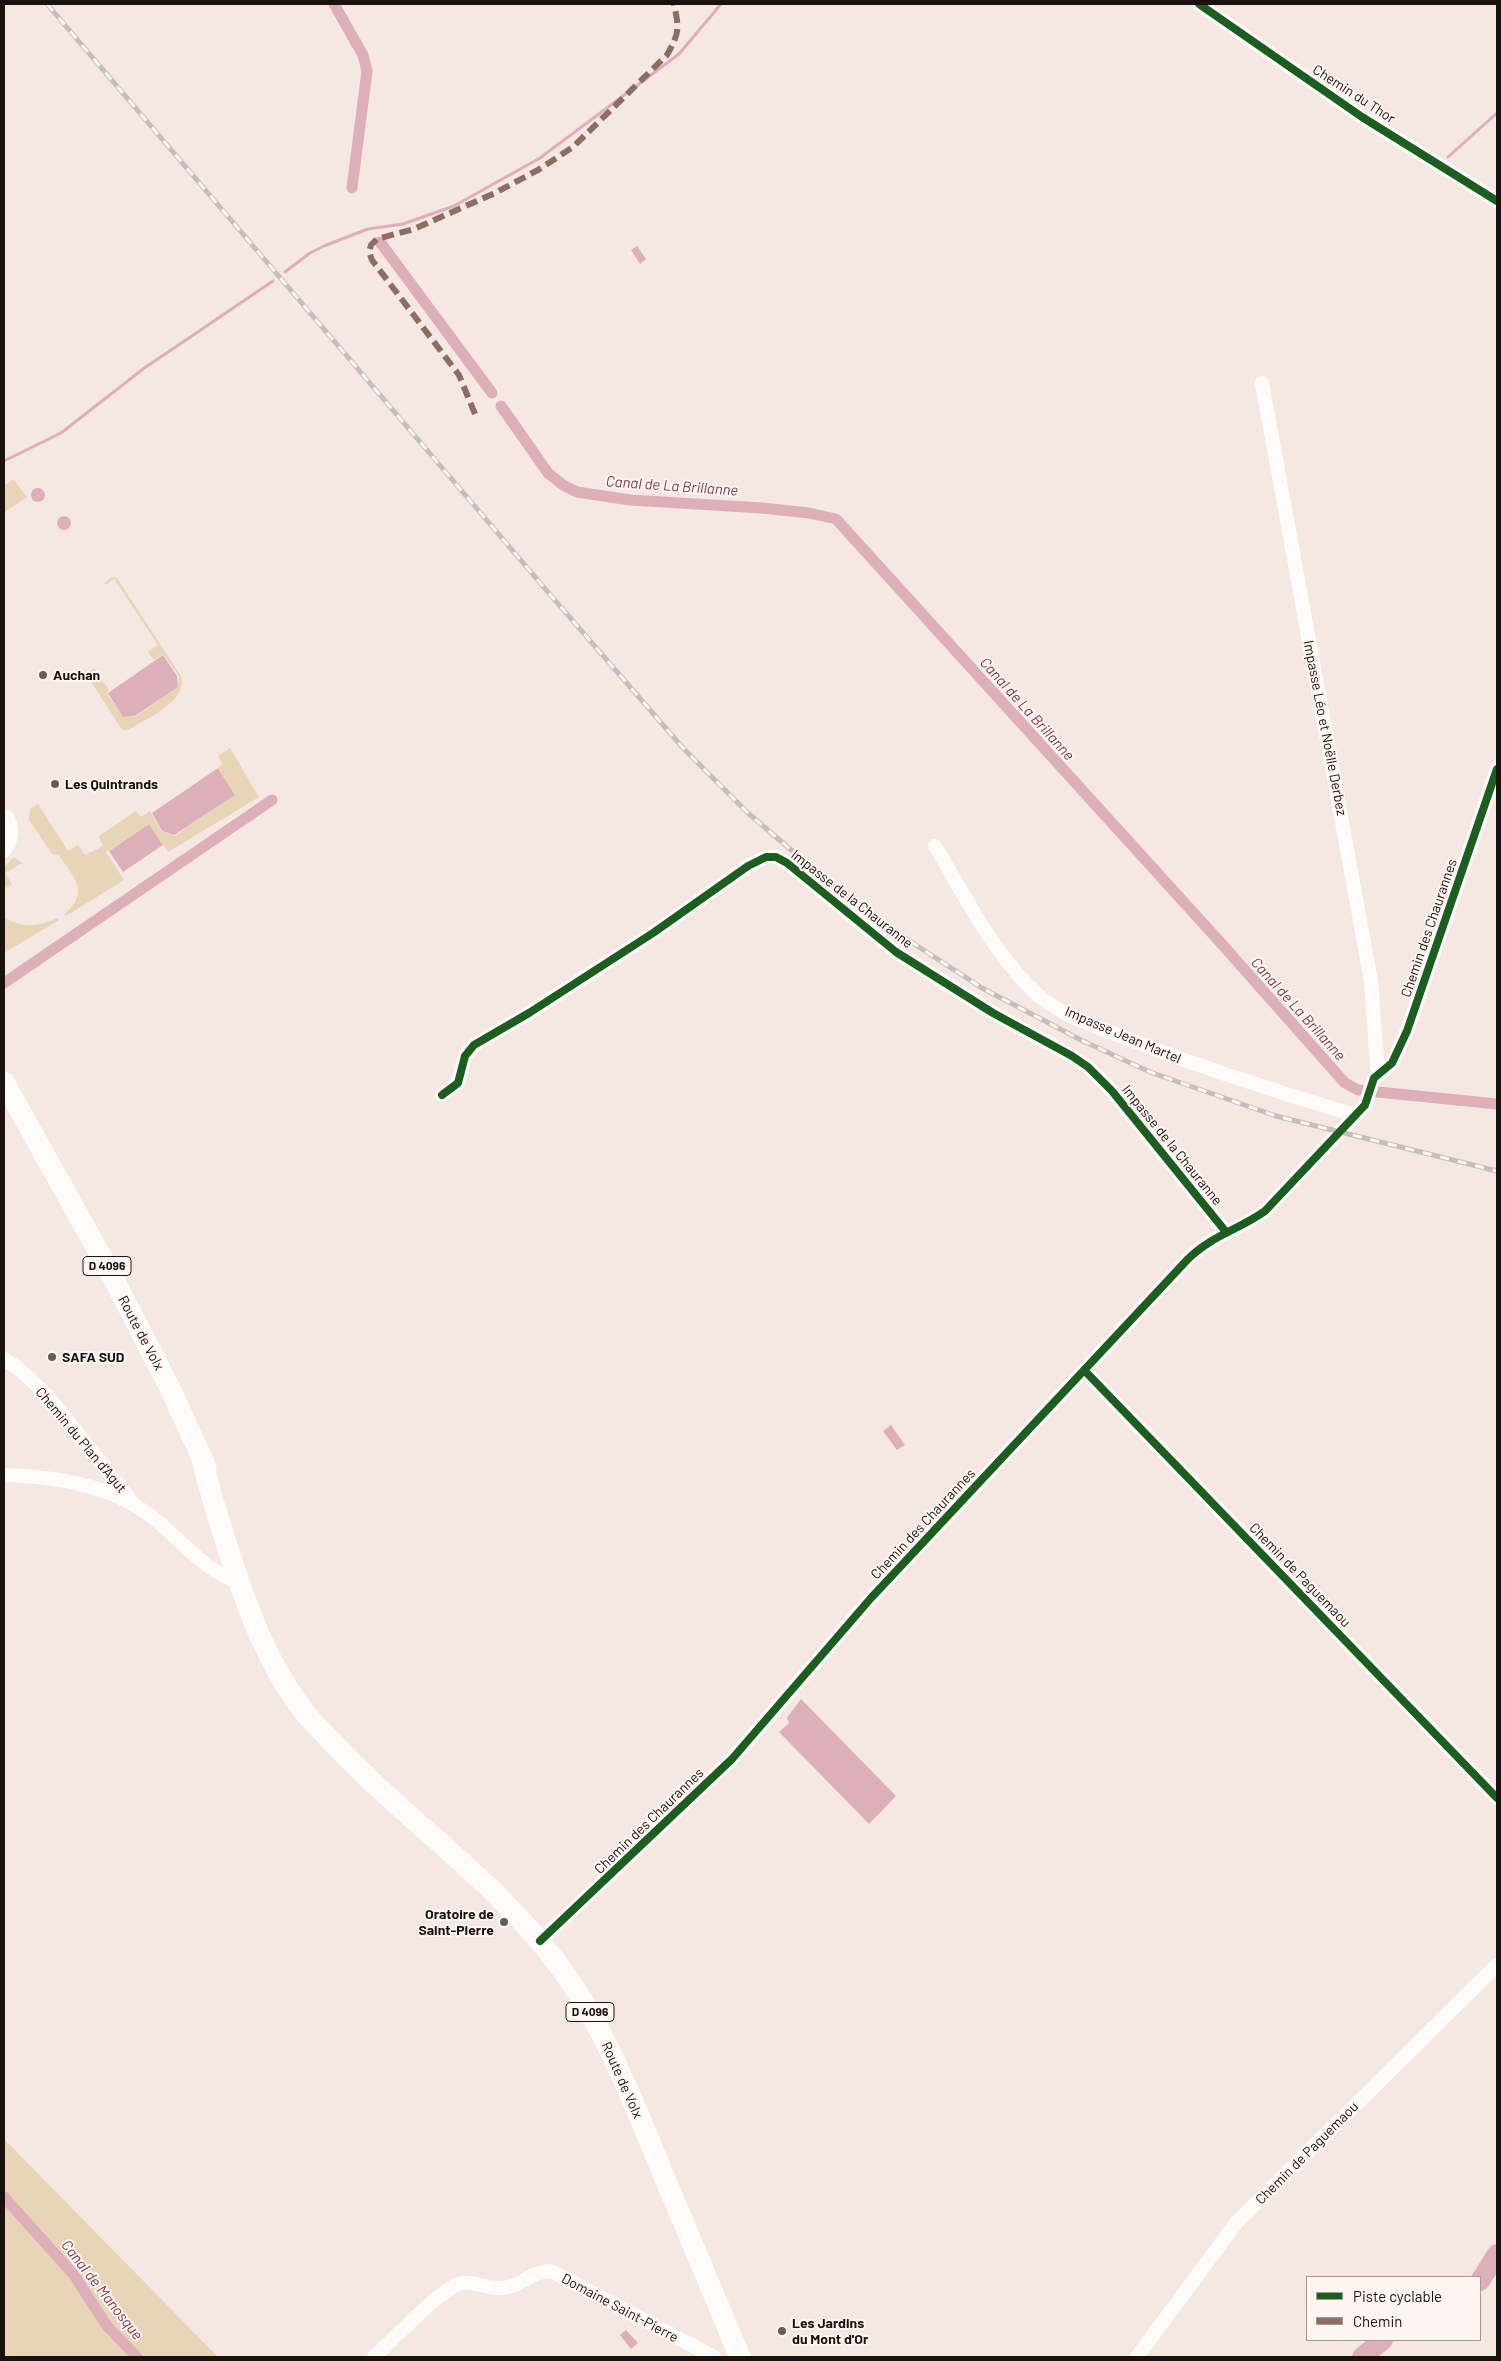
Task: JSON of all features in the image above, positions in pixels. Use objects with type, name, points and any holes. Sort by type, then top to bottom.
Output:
[{"type":"main road","name":"Route de Volx","points":[[4,1082],[111,1274],[170,1388],[219,1493],[242,1561],[274,1645],[286,1668],[332,1741]]},
{"type":"main road","name":"Route de Volx","points":[[201,1455],[209,1491],[239,1582],[265,1649],[307,1716],[388,1798],[479,1877],[540,1940],[589,2011],[613,2057],[740,2357]]},
{"type":"street","name":"Chemin du Thor","points":[[1199,4],[1362,117],[1497,202]]},
{"type":"street","name":"Impasse Léo et Noëlle Derbez","points":[[1262,383],[1370,981],[1378,1074]]},
{"type":"street","name":"Chemin des Chaurannes","points":[[540,1940],[643,1846],[732,1759],[871,1598],[1192,1255],[1208,1242],[1246,1224],[1265,1210],[1367,1102],[1369,1092],[1378,1074],[1387,1069],[1394,1061],[1407,1031],[1497,769]]},
{"type":"street","points":[[4,851],[10,842],[12,830],[7,817]]},
{"type":"street","name":"Impasse Jean Martel","points":[[935,846],[995,942],[1030,986],[1049,1003],[1105,1030],[1197,1066],[1355,1115]]},
{"type":"street","name":"Impasse de la Chauranne","points":[[442,1095],[458,1083],[465,1056],[474,1045],[529,1013],[654,933],[748,866],[766,857],[776,857],[787,863],[896,952],[993,1013],[1066,1052],[1088,1067],[1112,1091],[1226,1232]]},
{"type":"street","name":"Chemin du Plan d'Agut","points":[[4,1359],[18,1368],[48,1396],[134,1504]]},
{"type":"street","name":"Chemin de Paguemaou","points":[[1084,1370],[1497,1798]]},
{"type":"street","points":[[4,1475],[70,1481],[134,1504],[162,1525],[214,1572],[234,1582],[239,1582],[246,1587],[264,1635],[274,1645]]},
{"type":"street","name":"Chemin de Paguemaou","points":[[1137,2357],[1236,2223],[1497,1965]]},
{"type":"street","name":"Domaine Saint-Pierre","points":[[374,2357],[436,2300],[458,2284],[465,2283],[506,2288],[536,2273],[551,2271],[714,2357]]},
{"type":"shaded area","points":[[637,246],[646,259],[640,264],[631,250]]},
{"type":"shaded area","points":[[13,479],[27,497],[4,513],[4,486]]},
{"type":"shaded area","points":[[38,488],[43,490],[45,495],[43,500],[38,502],[33,500],[31,495],[33,490]]},
{"type":"shaded area","points":[[61,516],[67,516],[71,523],[67,530],[61,530],[57,526],[57,520]]},
{"type":"shaded area","points":[[112,577],[117,578],[181,676],[182,685],[179,693],[164,708],[128,730],[122,730],[86,674],[94,668],[109,690],[107,693],[123,717],[135,717],[178,687],[179,676],[163,654],[154,660],[148,652],[158,645],[114,579],[105,585],[104,583]]},
{"type":"shaded area","points":[[163,655],[177,676],[178,687],[135,716],[123,717],[108,693]]},
{"type":"shaded area","points":[[230,748],[259,797],[168,852],[149,824],[106,852],[124,880],[66,916],[65,914],[73,906],[77,898],[77,884],[59,855],[52,854],[29,820],[30,809],[38,804],[68,851],[78,845],[85,855],[103,846],[99,836],[136,811],[141,817],[150,811],[161,831],[174,836],[235,795],[218,767],[223,764],[218,756]]},
{"type":"shaded area","points":[[218,768],[235,795],[174,835],[162,831],[152,813]]},
{"type":"shaded area","points":[[149,824],[163,845],[123,872],[109,851]]},
{"type":"shaded area","points":[[14,857],[22,863],[5,873],[12,884],[7,888],[4,886],[4,867]]},
{"type":"shaded area","points":[[4,918],[25,925],[37,925],[57,918],[59,920],[4,953]]},
{"type":"shaded area","points":[[891,1425],[905,1445],[897,1450],[883,1431]]},
{"type":"shaded area","points":[[801,1699],[896,1796],[869,1824],[779,1732],[789,1723],[787,1718]]},
{"type":"shaded area","points":[[4,2139],[218,2357],[4,2357]]},
{"type":"shaded area","points":[[626,2330],[638,2343],[631,2349],[620,2335]]},
{"type":"waterway","name":"Canal de La Brillanne","points":[[334,4],[363,55],[367,71],[352,188]]},
{"type":"waterway","points":[[285,272],[310,253],[324,246],[368,229],[403,224],[454,206],[540,158],[679,54],[721,4]]},
{"type":"waterway","points":[[1448,157],[1497,113]]},
{"type":"waterway","name":"Canal de La Brillanne","points":[[380,242],[492,393]]},
{"type":"waterway","points":[[4,461],[61,433],[143,369],[273,281]]},
{"type":"waterway","name":"Canal de La Brillanne","points":[[501,406],[548,473],[563,485],[577,492],[630,500],[762,508],[809,513],[836,519],[1220,942],[1345,1083],[1358,1090],[1497,1104]]},
{"type":"waterway","points":[[4,983],[272,800]]},
{"type":"waterway","name":"Canal de Manosque","points":[[4,2197],[74,2275],[107,2326],[137,2357]]},
{"type":"waterway","points":[[1481,2279],[1497,2254]]},
{"type":"waterway","points":[[1362,2357],[1382,2341]]},
{"type":"railway","points":[[47,4],[683,748],[748,813],[831,884],[882,923],[982,988],[1081,1040],[1150,1072],[1276,1116],[1497,1171]]},
{"type":"marked path","points":[[475,414],[459,375],[372,260],[369,252],[371,245],[377,239],[414,229],[495,193],[538,170],[573,147],[667,55],[677,30],[674,4]]},
{"type":"cycle path","points":[[1199,4],[1362,117],[1497,201]]},
{"type":"cycle path","points":[[540,1941],[732,1759],[871,1598],[1188,1259],[1206,1244],[1265,1211],[1365,1105],[1374,1078],[1392,1063],[1407,1031],[1497,769]]},
{"type":"cycle path","points":[[442,1095],[458,1083],[465,1056],[474,1045],[529,1013],[653,933],[748,866],[766,857],[776,857],[787,863],[896,952],[993,1013],[1072,1056],[1088,1067],[1112,1091],[1226,1232]]},
{"type":"cycle path","points":[[1084,1370],[1497,1798]]},
{"type":"place","name":"Auchan","points":[[43,675]]},
{"type":"place","name":"Les Quintrands","points":[[55,784]]},
{"type":"place","name":"SAFA SUD","points":[[52,1357]]},
{"type":"place","name":"Oratoire de Saint-Pierre","points":[[504,1922]]},
{"type":"place","name":"Les Jardins du Mont d'Or","points":[[782,2331]]}]
